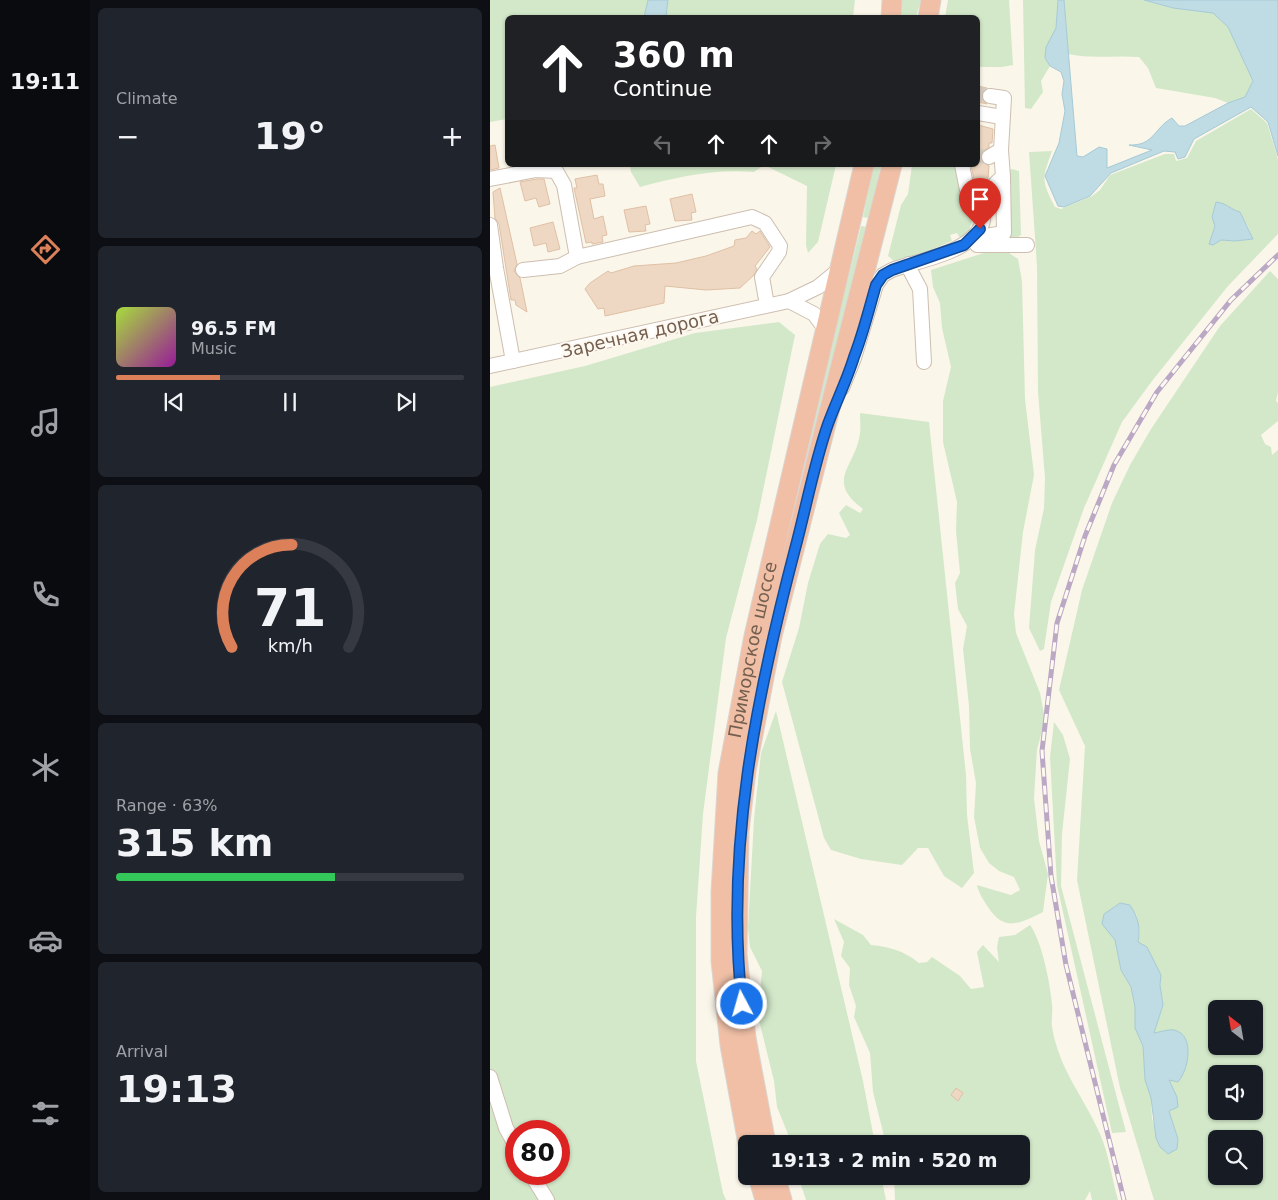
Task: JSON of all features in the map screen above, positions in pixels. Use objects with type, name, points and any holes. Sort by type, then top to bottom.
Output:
[{"type":"highway","points":[[891,15],[892,0]]},
{"type":"highway","points":[[929,15],[932,0]]},
{"type":"highway","name":"Приморское шоссе","points":[[746,1135],[725,1010],[721,961],[721,892],[728,773],[742,695],[769,569],[864,167]]},
{"type":"highway","name":"Приморское шоссе","points":[[764,1135],[746,1038],[737,954],[738,867],[743,796],[754,724],[772,636],[892,167]]},
{"type":"highway","points":[[769,569],[789,573]]},
{"type":"highway","points":[[761,1185],[765,1200]]},
{"type":"highway","points":[[778,1185],[782,1200]]},
{"type":"street","points":[[827,425],[854,358],[876,285],[883,275],[968,242],[1004,233],[1001,150],[1004,98],[990,96]]},
{"type":"street","points":[[980,113],[1002,117]]},
{"type":"street","points":[[989,157],[1001,150]]},
{"type":"street","points":[[962,167],[967,190],[984,208]]},
{"type":"street","points":[[490,179],[536,170],[556,172],[564,186],[577,257]]},
{"type":"street","points":[[968,242],[984,221],[984,208],[992,186],[1003,177]]},
{"type":"street","points":[[523,270],[560,266],[577,257],[744,217],[752,217],[765,223],[780,246],[779,252],[762,277],[768,305]]},
{"type":"street","points":[[490,223],[513,361]]},
{"type":"street","points":[[968,242],[1027,245]]},
{"type":"street","points":[[909,264],[910,270],[920,289],[924,362]]},
{"type":"street","name":"Заречная дорога","points":[[490,366],[789,301],[818,287],[841,268]]},
{"type":"street","points":[[789,301],[814,314],[826,330]]},
{"type":"street","points":[[490,1077],[505,1125]]},
{"type":"street","points":[[538,1185],[547,1200]]},
{"type":"green space","points":[[490,0],[648,0],[644,15],[505,15],[505,119],[490,122]]},
{"type":"green space","points":[[668,0],[855,0],[853,15],[666,15]]},
{"type":"green space","points":[[902,0],[921,0],[917,15],[900,15]]},
{"type":"green space","points":[[948,0],[1009,0],[1013,65],[980,67],[980,15],[945,15]]},
{"type":"green space","points":[[1023,0],[1058,0],[1056,28],[1045,58],[1050,66],[1041,81],[1043,92],[1031,109],[1025,108]]},
{"type":"green space","points":[[1064,0],[1144,0],[1173,8],[1213,13],[1228,27],[1253,81],[1245,97],[1228,103],[1215,98],[1156,88],[1148,68],[1139,57],[1068,54]]},
{"type":"green space","points":[[1251,109],[1267,123],[1278,159],[1278,234],[1228,286],[1152,381],[1122,422],[1084,508],[1051,602],[1044,649],[1040,651],[1029,628],[1035,550],[1044,508],[1045,478],[1038,392],[1037,266],[1029,152],[1052,151],[1044,179],[1047,191],[1055,207],[1061,209],[1092,196],[1100,190],[1110,175],[1165,154],[1174,154],[1176,161],[1187,158],[1196,141]],"holes":[[[1216,202],[1235,211],[1240,216],[1248,226],[1252,239],[1221,240],[1209,244],[1215,226],[1212,217]]]},
{"type":"green space","points":[[630,167],[761,167],[754,172],[739,171],[696,175],[640,187],[631,172]]},
{"type":"green space","points":[[768,167],[836,167],[818,242],[808,253],[806,245],[807,186]]},
{"type":"green space","points":[[874,167],[881,167],[869,218],[863,217]]},
{"type":"green space","points":[[912,167],[958,167],[972,222],[967,235],[960,238],[957,233],[950,235],[952,241],[926,252],[894,261],[888,256],[901,205],[908,194]]},
{"type":"green space","points":[[1012,169],[1019,171],[1021,235],[1015,239],[1008,237],[1007,172]]},
{"type":"green space","points":[[861,226],[867,227],[784,560],[779,560]]},
{"type":"green space","points":[[996,249],[1009,253],[1018,259],[1022,281],[1025,399],[1034,475],[1023,532],[1014,614],[1016,633],[1040,693],[1045,719],[1037,750],[1034,798],[1039,841],[1048,874],[1043,912],[1027,920],[1012,923],[1006,923],[994,915],[981,896],[977,885],[1011,895],[1020,890],[1014,877],[999,871],[989,863],[980,848],[974,817],[976,783],[970,749],[969,706],[963,649],[967,626],[958,609],[955,583],[960,573],[956,531],[957,502],[943,442],[943,401],[951,367],[942,328],[940,303],[933,287],[931,270]]},
{"type":"green space","points":[[1270,271],[1278,279],[1278,392],[1276,401],[1278,403],[1278,421],[1261,435],[1265,444],[1271,447],[1272,455],[1278,450],[1278,1200],[1154,1200],[1120,1088],[1077,880],[1085,746],[1059,690],[1082,590],[1112,503],[1130,465],[1151,429],[1220,326]],"holes":[[[1120,903],[1136,914],[1140,933],[1138,942],[1161,975],[1160,985],[1163,1005],[1154,1033],[1168,1079],[1177,1097],[1169,1111],[1178,1139],[1160,1147],[1152,1118],[1151,1098],[1145,1080],[1143,1046],[1135,1028],[1135,1007],[1131,987],[1121,970],[1115,940],[1103,924],[1104,914]]]},
{"type":"green space","points":[[779,322],[795,335],[757,520],[726,638],[703,814],[696,917],[696,1061],[726,1200],[490,1200],[490,387],[585,366],[695,333]]},
{"type":"green space","points":[[860,413],[929,422],[966,775],[967,815],[974,873],[962,888],[944,876],[928,848],[918,848],[902,865],[861,859],[831,850],[824,838],[782,682],[799,628],[808,583],[820,544],[828,534],[846,538],[850,535],[839,513],[846,505],[860,513],[863,509],[852,499],[846,490],[844,481],[845,473],[857,445],[860,431]]},
{"type":"green space","points":[[776,711],[863,1081],[873,1135],[788,1135],[777,1107],[774,1081],[758,1016],[762,971],[750,947],[748,928],[754,819],[761,753]]},
{"type":"green space","points":[[1054,722],[1063,735],[1070,759],[1062,834],[1061,886],[1126,1132],[1112,1133],[1057,885],[1050,757]]},
{"type":"green space","points":[[834,919],[863,935],[871,945],[897,950],[919,963],[927,962],[932,957],[960,976],[971,989],[984,987],[977,952],[983,945],[999,962],[997,947],[999,937],[1015,935],[1030,925],[1042,951],[1052,1004],[1052,1027],[1060,1057],[1103,1142],[1118,1200],[1092,1200],[1090,1191],[1085,1200],[895,1200],[894,1185],[1030,1185],[1030,1135],[884,1135],[873,1092],[870,1053],[854,1017],[856,1006],[849,985],[850,968],[841,956],[844,942]]},
{"type":"green space","points":[[801,1185],[883,1185],[886,1200],[806,1200]]},
{"type":"water","points":[[648,0],[668,0],[666,15],[644,15]]},
{"type":"water","points":[[1058,0],[1064,0],[1077,156],[1083,157],[1099,147],[1107,149],[1107,168],[1152,150],[1129,145],[1137,145],[1149,140],[1172,118],[1179,126],[1185,126],[1228,103],[1245,97],[1253,81],[1228,27],[1213,13],[1173,8],[1144,0],[1278,0],[1278,156],[1268,122],[1251,107],[1194,139],[1185,157],[1178,159],[1175,152],[1164,151],[1111,173],[1090,196],[1064,207],[1058,206],[1045,176],[1059,143],[1065,111],[1062,94],[1064,81],[1061,72],[1050,66],[1045,58],[1046,47],[1056,28]]},
{"type":"water","points":[[1216,202],[1240,212],[1253,239],[1221,240],[1213,245],[1209,244],[1215,226],[1212,217]]},
{"type":"water","points":[[1120,903],[1130,905],[1133,910],[1139,928],[1138,942],[1147,947],[1161,975],[1160,985],[1163,1005],[1154,1033],[1174,1030],[1181,1033],[1188,1046],[1187,1062],[1182,1077],[1178,1082],[1169,1080],[1177,1097],[1178,1107],[1169,1111],[1178,1139],[1177,1149],[1168,1154],[1160,1147],[1156,1138],[1151,1098],[1145,1080],[1143,1046],[1135,1028],[1135,1007],[1131,987],[1121,970],[1115,940],[1102,924],[1104,914]]},
{"type":"building","points":[[980,86],[987,88],[981,95],[982,100],[987,104],[980,102]]},
{"type":"building","points":[[980,126],[993,129],[992,143],[989,143],[989,147],[982,152],[980,157]]},
{"type":"building","points":[[495,145],[499,168],[490,170],[490,146]]},
{"type":"building","points":[[980,157],[982,162],[989,166],[988,178],[983,185],[975,184],[971,167],[980,167]]},
{"type":"building","points":[[597,175],[599,184],[603,184],[605,196],[590,199],[594,219],[603,216],[607,235],[602,236],[603,242],[592,244],[592,242],[586,243],[574,188],[577,188],[575,179]]},
{"type":"building","points":[[544,179],[550,204],[539,207],[536,198],[525,201],[520,182]]},
{"type":"building","points":[[500,188],[517,264],[514,271],[520,278],[527,312],[516,305],[515,300],[511,300],[499,224],[495,218],[493,192]]},
{"type":"building","points":[[692,194],[696,212],[691,213],[692,220],[675,221],[670,199]]},
{"type":"building","points":[[646,206],[650,224],[645,225],[646,231],[629,232],[624,210]]},
{"type":"building","points":[[553,222],[560,249],[548,252],[546,243],[534,246],[530,228]]},
{"type":"building","points":[[752,231],[756,234],[760,231],[770,247],[755,266],[757,269],[754,275],[740,288],[706,290],[665,286],[664,303],[605,316],[604,308],[598,309],[585,289],[590,283],[608,271],[611,273],[634,266],[676,263],[706,256],[734,246],[735,240],[746,238]]},
{"type":"building","points":[[956,1088],[963,1093],[958,1101],[951,1095]]},
{"type":"tunnel","points":[[980,94],[990,96]]},
{"type":"tunnel","points":[[980,156],[989,157]]},
{"type":"railway","points":[[1124,1200],[1066,965],[1051,876],[1042,751],[1057,623],[1085,536],[1114,465],[1157,392],[1231,300],[1278,255]]},
{"type":"route","points":[[742,1004],[737,954],[737,894],[739,831],[746,770],[772,636],[827,425],[854,358],[876,285],[883,275],[892,270],[964,245],[980,229]]}]
